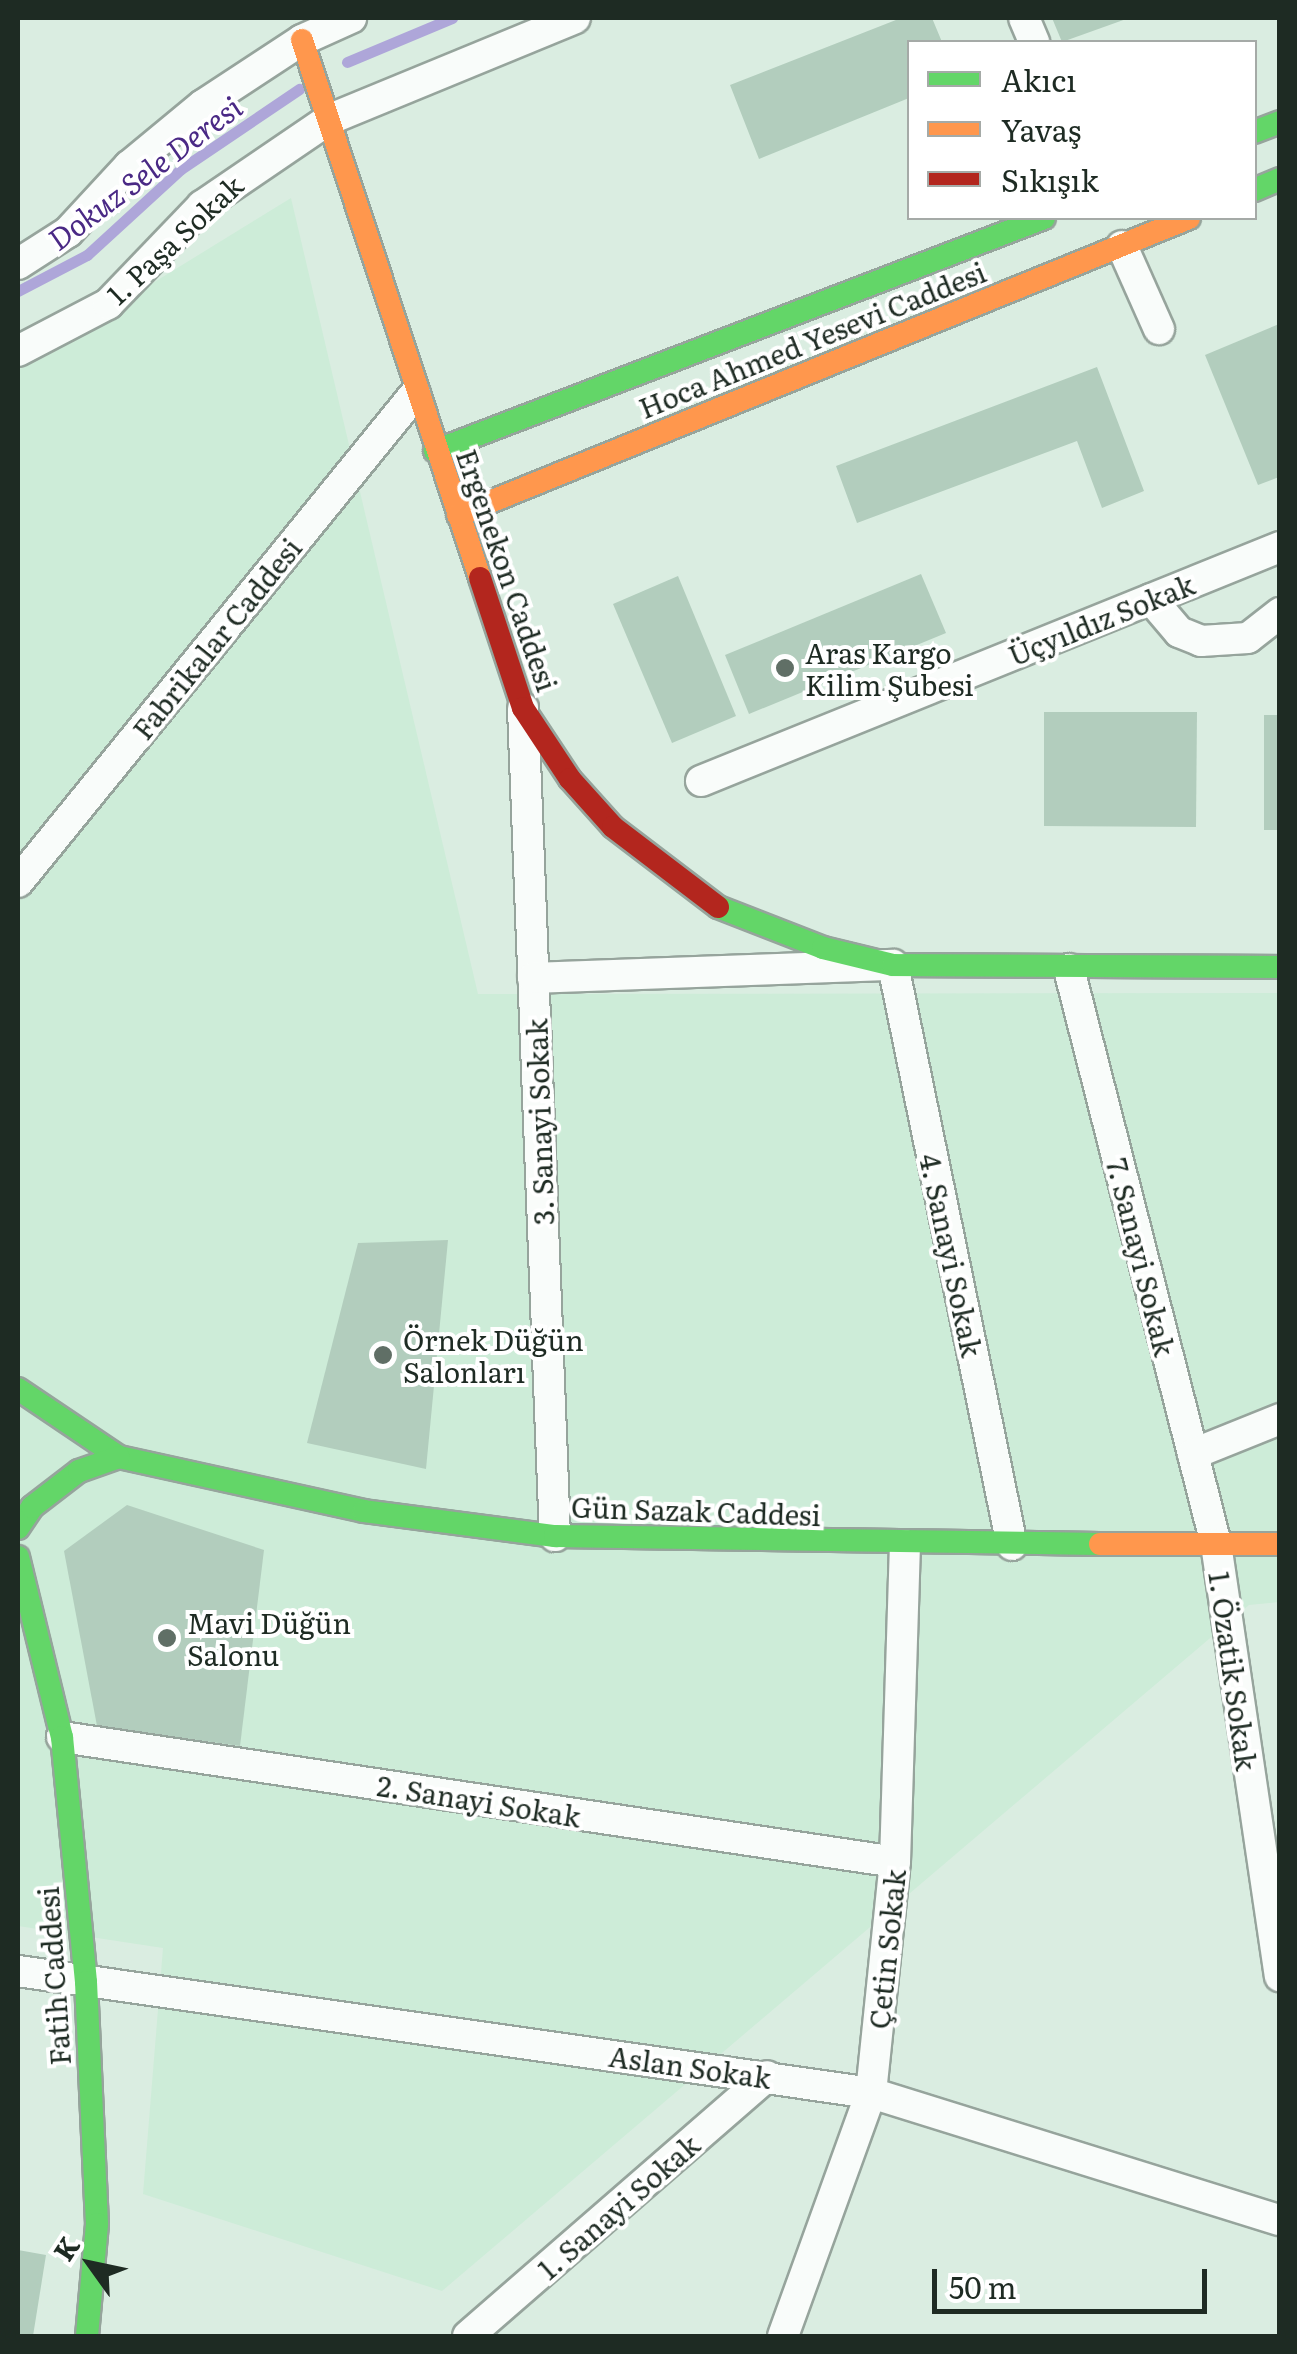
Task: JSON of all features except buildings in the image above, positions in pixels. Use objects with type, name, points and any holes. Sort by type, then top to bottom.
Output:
[{"type":"street","points":[[18,264],[68,232],[129,166],[296,29],[351,18]]},
{"type":"street","name":"1. Paşa Sokak","points":[[18,351],[108,304],[202,206],[328,120],[575,18]]},
{"type":"street","name":"Ergenekon Caddesi","points":[[296,29],[523,708],[570,779],[613,826],[711,904],[823,948],[893,964],[1070,969],[1280,966]]},
{"type":"street","name":"Hoca Ahmed Yesevi Caddesi","points":[[435,450],[1039,220]]},
{"type":"street","name":"Hoca Ahmed Yesevi Caddesi","points":[[458,515],[1184,220]]},
{"type":"street","points":[[1122,246],[1159,329]]},
{"type":"street","name":"Fabrikalar Caddesi","points":[[18,882],[415,394]]},
{"type":"street","name":"Üçyıldız Sokak","points":[[701,781],[1280,547]]},
{"type":"street","points":[[1151,599],[1180,632],[1201,642],[1248,638],[1280,613]]},
{"type":"street","name":"3. Sanayi Sokak","points":[[523,708],[555,1536]]},
{"type":"street","points":[[533,978],[893,964]]},
{"type":"street","name":"4. Sanayi Sokak","points":[[893,964],[1012,1545]]},
{"type":"street","name":"7. Sanayi Sokak","points":[[1070,969],[1216,1544]]},
{"type":"street","points":[[18,1389],[118,1458]]},
{"type":"street","points":[[1192,1454],[1280,1419]]},
{"type":"street","points":[[18,1528],[32,1507],[80,1471],[118,1458]]},
{"type":"street","name":"Gün Sazak Caddesi","points":[[118,1458],[364,1510],[555,1536],[905,1546],[1280,1544]]},
{"type":"street","name":"1. Özatik Sokak","points":[[1216,1544],[1280,1976]]},
{"type":"street","name":"Çetin Sokak","points":[[783,2336],[871,2093],[895,1862],[905,1546]]},
{"type":"street","name":"Fatih Caddesi","points":[[18,1557],[62,1738],[86,1982],[97,2224],[87,2336]]},
{"type":"street","name":"2. Sanayi Sokak","points":[[62,1738],[895,1862]]},
{"type":"street","name":"Aslan Sokak","points":[[18,1971],[871,2093],[1280,2220]]},
{"type":"street","name":"1. Sanayi Sokak","points":[[468,2336],[767,2076]]},
{"type":"shaded area","points":[[291,198],[478,994],[1279,993],[1279,1602],[1249,1605],[442,2291],[143,2194],[163,1948],[18,1926],[18,366]]},
{"type":"waterway","name":"Dokuz Sele Deresi","points":[[347,62],[452,18]]},
{"type":"waterway","name":"Dokuz Sele Deresi","points":[[18,291],[87,255],[181,169],[299,89]]},
{"type":"traffic: fast","points":[[1257,131],[1280,122]]},
{"type":"traffic: fast","points":[[1257,189],[1280,179]]},
{"type":"traffic: fast","points":[[435,451],[1039,220]]},
{"type":"traffic: fast","points":[[718,907],[823,948],[893,965],[1280,967]]},
{"type":"traffic: fast","points":[[18,1389],[119,1457],[364,1511],[555,1536],[1100,1544]]},
{"type":"traffic: fast","points":[[18,1528],[32,1507],[79,1471],[119,1457]]},
{"type":"traffic: fast","points":[[18,1557],[62,1737],[86,1982],[97,2224],[87,2336]]},
{"type":"traffic: slow","points":[[302,40],[480,578]]},
{"type":"traffic: slow","points":[[458,515],[1184,220]]},
{"type":"traffic: slow","points":[[1100,1544],[1280,1544]]},
{"type":"traffic: jam","points":[[480,578],[523,708],[570,779],[613,827],[718,907]]},
{"type":"place","name":"Aras Kargo Kilim Şubesi","points":[[785,668]]},
{"type":"place","name":"Örnek Düğün Salonları","points":[[383,1355]]},
{"type":"place","name":"Mavi Düğün Salonu","points":[[167,1638]]}]
